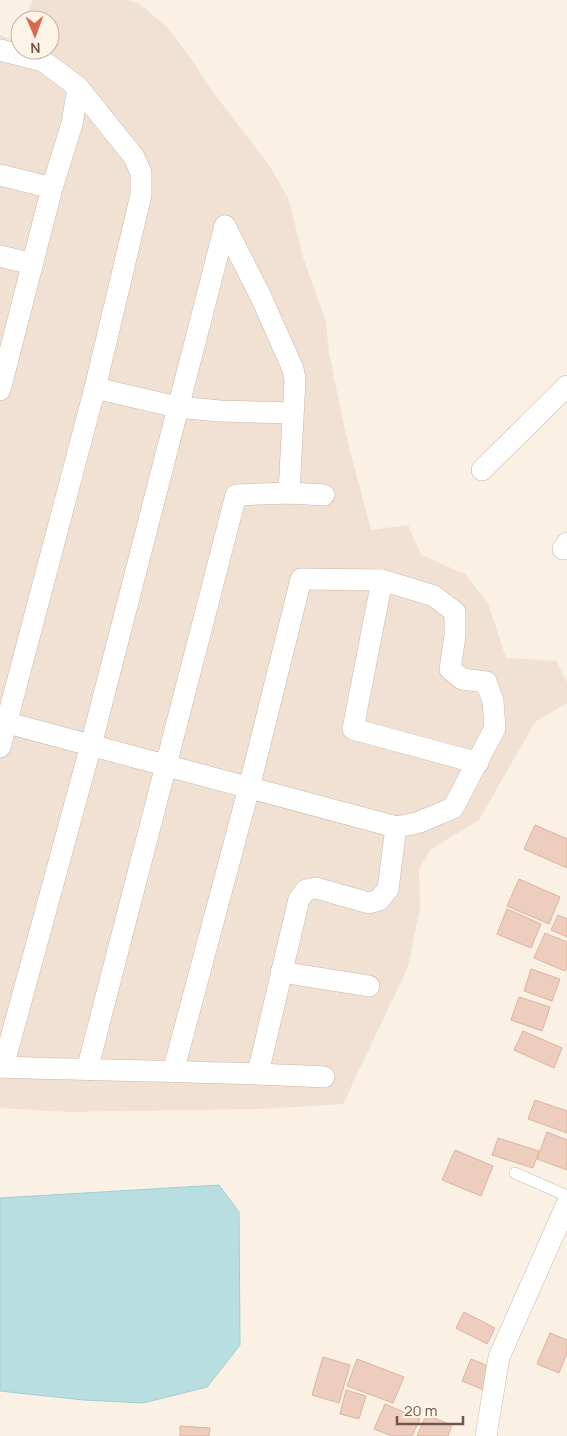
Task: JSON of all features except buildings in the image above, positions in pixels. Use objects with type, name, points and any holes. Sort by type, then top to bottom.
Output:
[{"type":"street","points":[[0,50],[43,61],[78,86],[134,157],[141,173],[141,195],[95,388],[3,722],[0,747]]},
{"type":"street","points":[[0,390],[7,341],[32,264],[52,188],[72,124],[78,86]]},
{"type":"street","points":[[0,175],[52,188]]},
{"type":"street","points":[[289,493],[295,380],[293,369],[261,297],[225,226],[90,745],[2,1067],[258,1073],[324,1077]]},
{"type":"street","points":[[0,256],[32,264]]},
{"type":"street","points":[[482,470],[567,386]]},
{"type":"street","points":[[95,388],[177,406],[220,411],[292,413]]},
{"type":"street","points":[[87,1070],[236,495],[289,493],[324,495]]},
{"type":"street","points":[[3,722],[167,765],[249,788],[396,827],[417,822],[453,808],[496,728],[493,700],[486,682],[462,679],[450,669],[455,612],[434,596],[382,580],[301,579],[249,788],[174,1072]]},
{"type":"street","points":[[382,580],[353,729],[478,763]]},
{"type":"street","points":[[258,1073],[299,899],[306,890],[316,888],[369,903],[379,900],[388,889],[396,827]]},
{"type":"street","points":[[281,972],[369,986]]},
{"type":"street","points":[[486,1436],[499,1357],[567,1204]]},
{"type":"lane","points":[[515,1174],[567,1196]]},
{"type":"shaded area","points":[[33,0],[127,0],[138,3],[167,27],[192,60],[207,84],[271,168],[289,200],[303,257],[326,322],[329,353],[345,431],[371,530],[408,525],[421,555],[465,574],[488,603],[506,658],[556,661],[567,682],[567,703],[535,722],[479,820],[430,850],[419,870],[420,908],[408,967],[343,1104],[259,1109],[68,1112],[0,1108],[0,35],[10,39],[10,60],[60,60],[60,10],[28,10]]},
{"type":"water","points":[[219,1185],[239,1212],[240,1345],[207,1387],[143,1403],[84,1400],[0,1391],[0,1198]]}]
